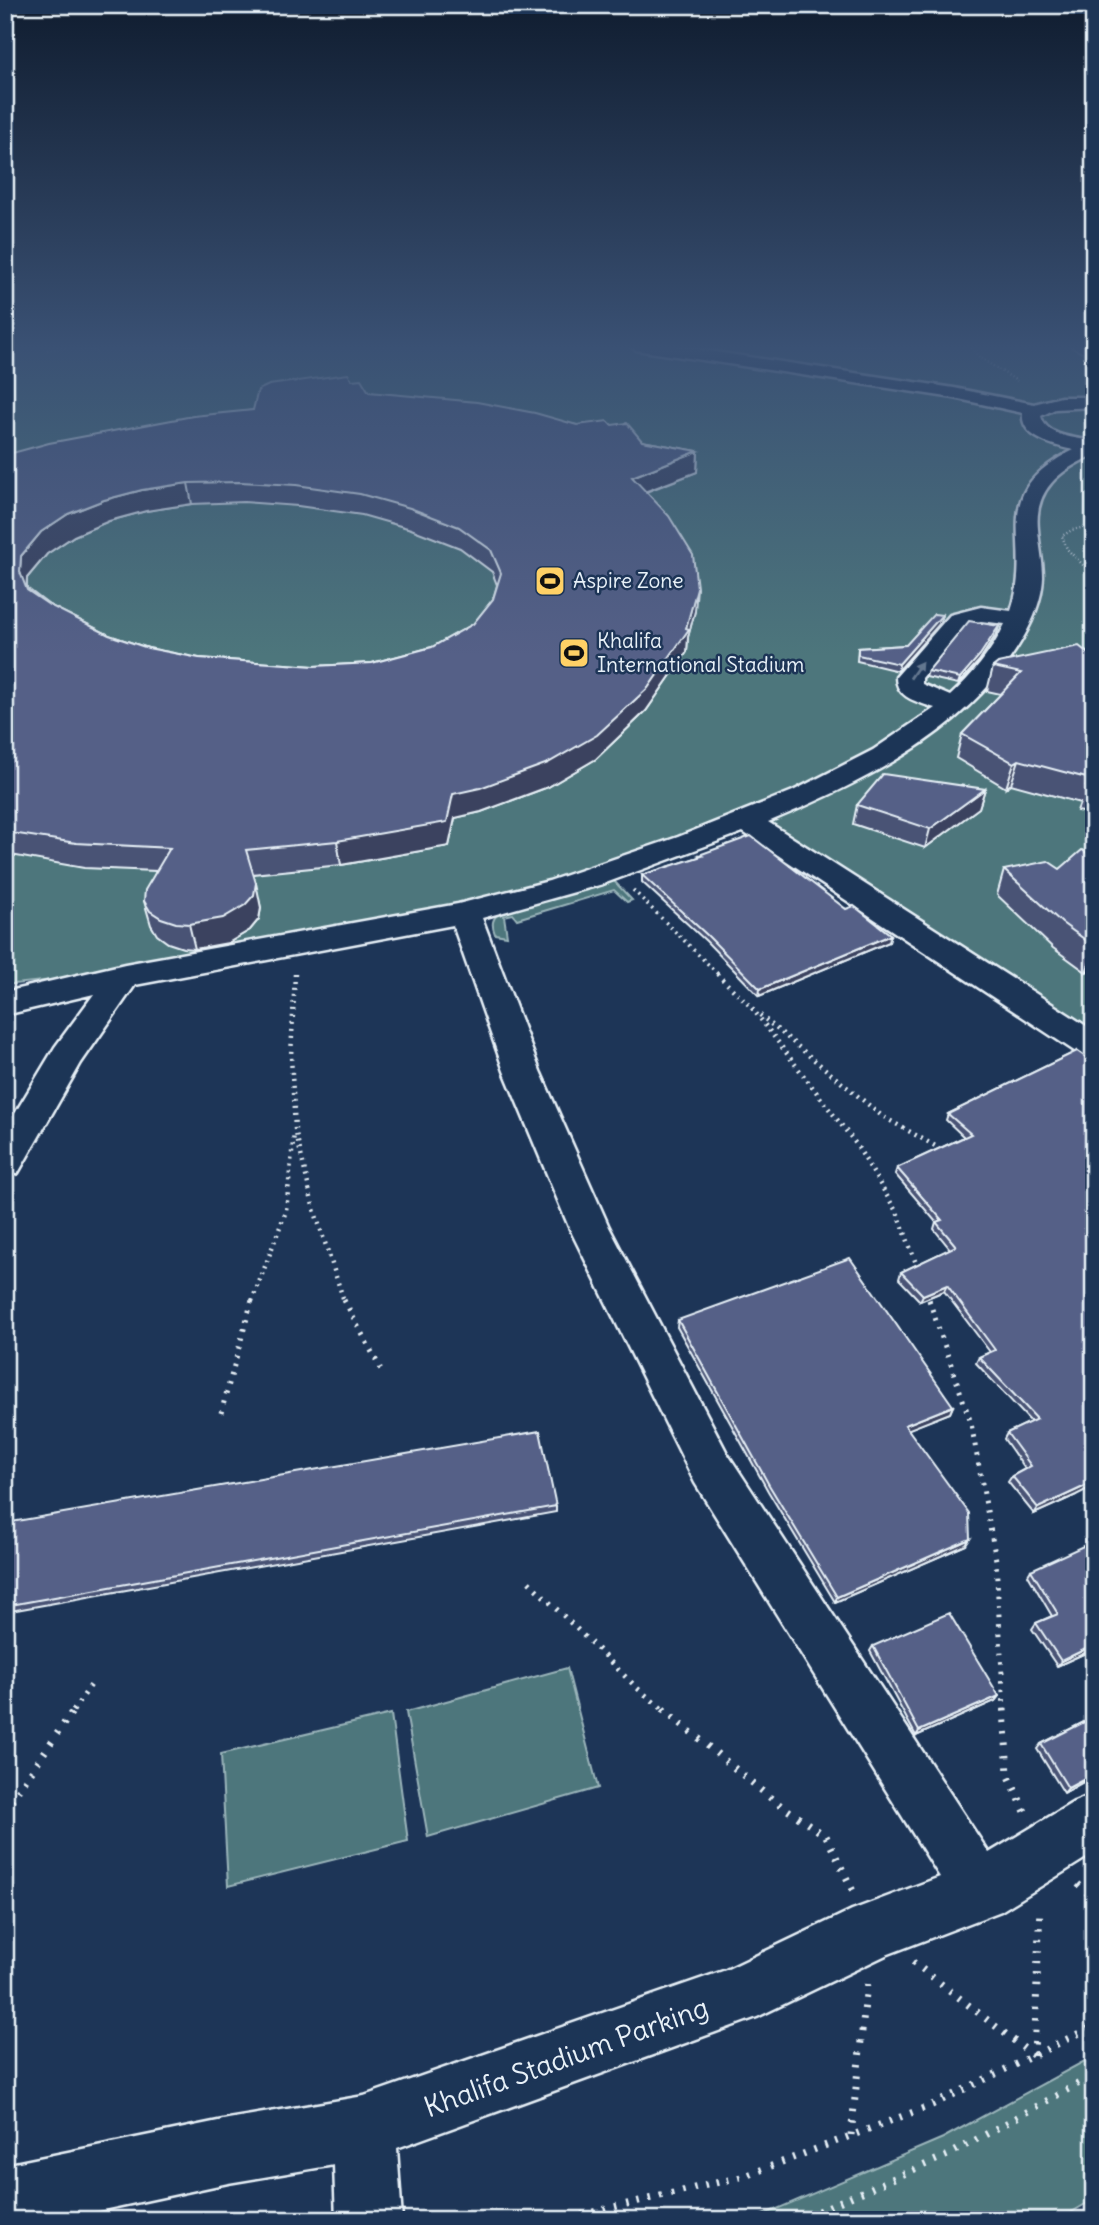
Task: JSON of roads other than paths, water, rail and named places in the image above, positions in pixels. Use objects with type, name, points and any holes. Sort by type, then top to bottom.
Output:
[{"type":"lane","points":[[1051,469],[1053,449]]},
{"type":"lane","points":[[5,1004],[125,975],[464,912],[612,870],[746,821],[839,780],[901,745],[954,706],[992,669],[1020,619],[1030,589],[1031,552],[1026,524],[1035,489],[1051,469],[1090,449]]},
{"type":"lane","points":[[954,706],[909,687],[909,677],[958,620],[981,614],[1020,619]]},
{"type":"lane","points":[[746,821],[1094,1047]]},
{"type":"lane","points":[[464,912],[522,1071],[589,1227],[711,1468],[981,1891]]},
{"type":"lane","points":[[5,1163],[67,1056],[125,975]]},
{"type":"lane","name":"Khalifa Stadium Parking","points":[[5,2198],[228,2151],[364,2127],[498,2082],[736,1996],[873,1931],[981,1891],[1042,1851],[1094,1822]]},
{"type":"lane","points":[[364,2127],[369,2220]]},
{"type":"place","name":"Aspire Zone","points":[[550,581]]},
{"type":"place","name":"Khalifa International Stadium","points":[[574,653]]}]
